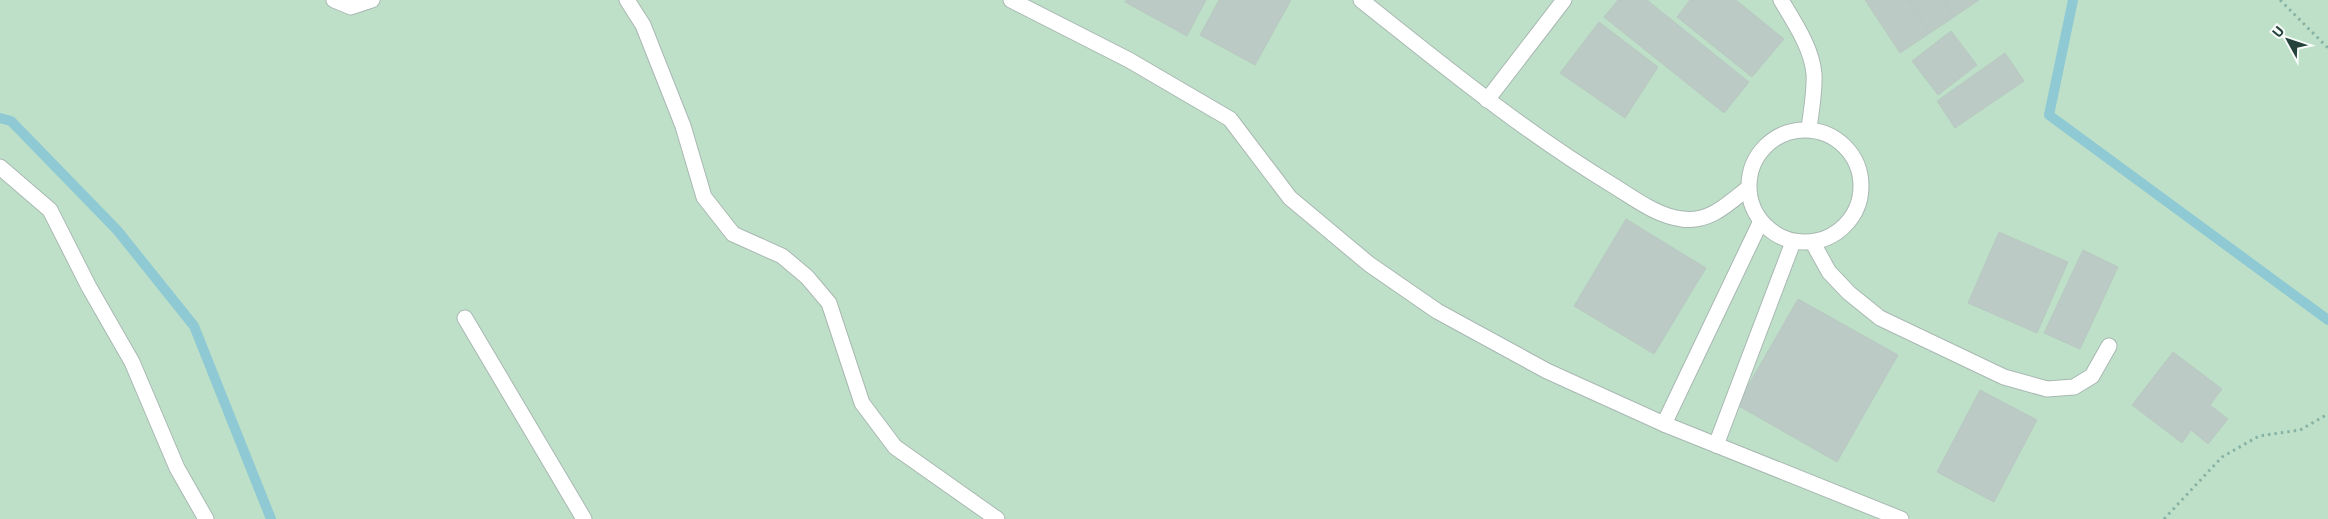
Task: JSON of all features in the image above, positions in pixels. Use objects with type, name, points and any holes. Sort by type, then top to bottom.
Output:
[{"type":"street","points":[[334,0],[351,7],[372,0]]},
{"type":"street","points":[[627,0],[643,25],[683,126],[704,196],[733,234],[782,256],[807,277],[829,303],[862,403],[896,447],[996,519]]},
{"type":"street","points":[[1011,0],[1129,60],[1230,119],[1290,198],[1368,264],[1437,311],[1547,371],[1664,424],[1901,519]]},
{"type":"street","points":[[1361,0],[1487,100],[1592,173],[1660,214],[1683,220],[1713,216],[1748,188]]},
{"type":"street","points":[[1487,100],[1564,0]]},
{"type":"street","points":[[1781,0],[1798,28],[1808,52],[1814,74],[1810,129]]},
{"type":"street","points":[[1810,129],[1832,135],[1850,150],[1861,172],[1862,196],[1853,218],[1836,234],[1813,243],[1793,242],[1760,223],[1751,207],[1748,188],[1752,165],[1765,145],[1786,132],[1810,129]]},
{"type":"street","points":[[0,167],[50,210],[89,287],[132,362],[178,468],[206,519]]},
{"type":"street","points":[[1664,424],[1760,223]]},
{"type":"street","points":[[1716,445],[1793,242]]},
{"type":"street","points":[[1813,243],[1829,272],[1849,293],[1880,318],[2004,377],[2047,389],[2074,387],[2092,376],[2109,346]]},
{"type":"street","points":[[465,318],[584,519]]},
{"type":"path","points":[[2280,0],[2328,48]]},
{"type":"path","points":[[2164,519],[2222,457],[2259,436],[2300,430],[2328,414]]},
{"type":"green space","points":[[0,0],[2328,0],[2328,519],[0,519]]},
{"type":"building","points":[[1126,0],[1206,0],[1187,36],[1125,2]]},
{"type":"building","points":[[1219,0],[1291,0],[1255,65],[1200,35]]},
{"type":"building","points":[[1618,0],[1647,0],[1749,82],[1724,113],[1604,17]]},
{"type":"building","points":[[1690,0],[1736,0],[1784,39],[1752,77],[1677,17]]},
{"type":"building","points":[[1865,0],[1909,0],[1930,33],[1900,53]]},
{"type":"building","points":[[1909,0],[1944,0],[1954,17],[1930,33]]},
{"type":"building","points":[[1944,0],[1979,0],[1954,17]]},
{"type":"building","points":[[1599,22],[1658,67],[1625,118],[1560,73]]},
{"type":"building","points":[[1951,31],[1977,65],[1938,95],[1912,61]]},
{"type":"building","points":[[2005,53],[2024,81],[1955,128],[1937,101]]},
{"type":"building","points":[[1626,219],[1706,268],[1654,354],[1574,306]]},
{"type":"building","points":[[1999,232],[2068,262],[2037,333],[1968,303]]},
{"type":"building","points":[[2083,250],[2118,267],[2080,349],[2044,333]]},
{"type":"building","points":[[1798,299],[1898,355],[1837,462],[1737,405]]},
{"type":"building","points":[[2173,352],[2222,389],[2210,405],[2228,419],[2208,444],[2191,430],[2182,443],[2132,405]]},
{"type":"building","points":[[1980,390],[2037,420],[1994,502],[1937,472]]},
{"type":"waterway","points":[[2073,0],[2049,115],[2328,320]]},
{"type":"waterway","points":[[0,118],[11,121],[117,230],[194,326],[271,519]]}]
